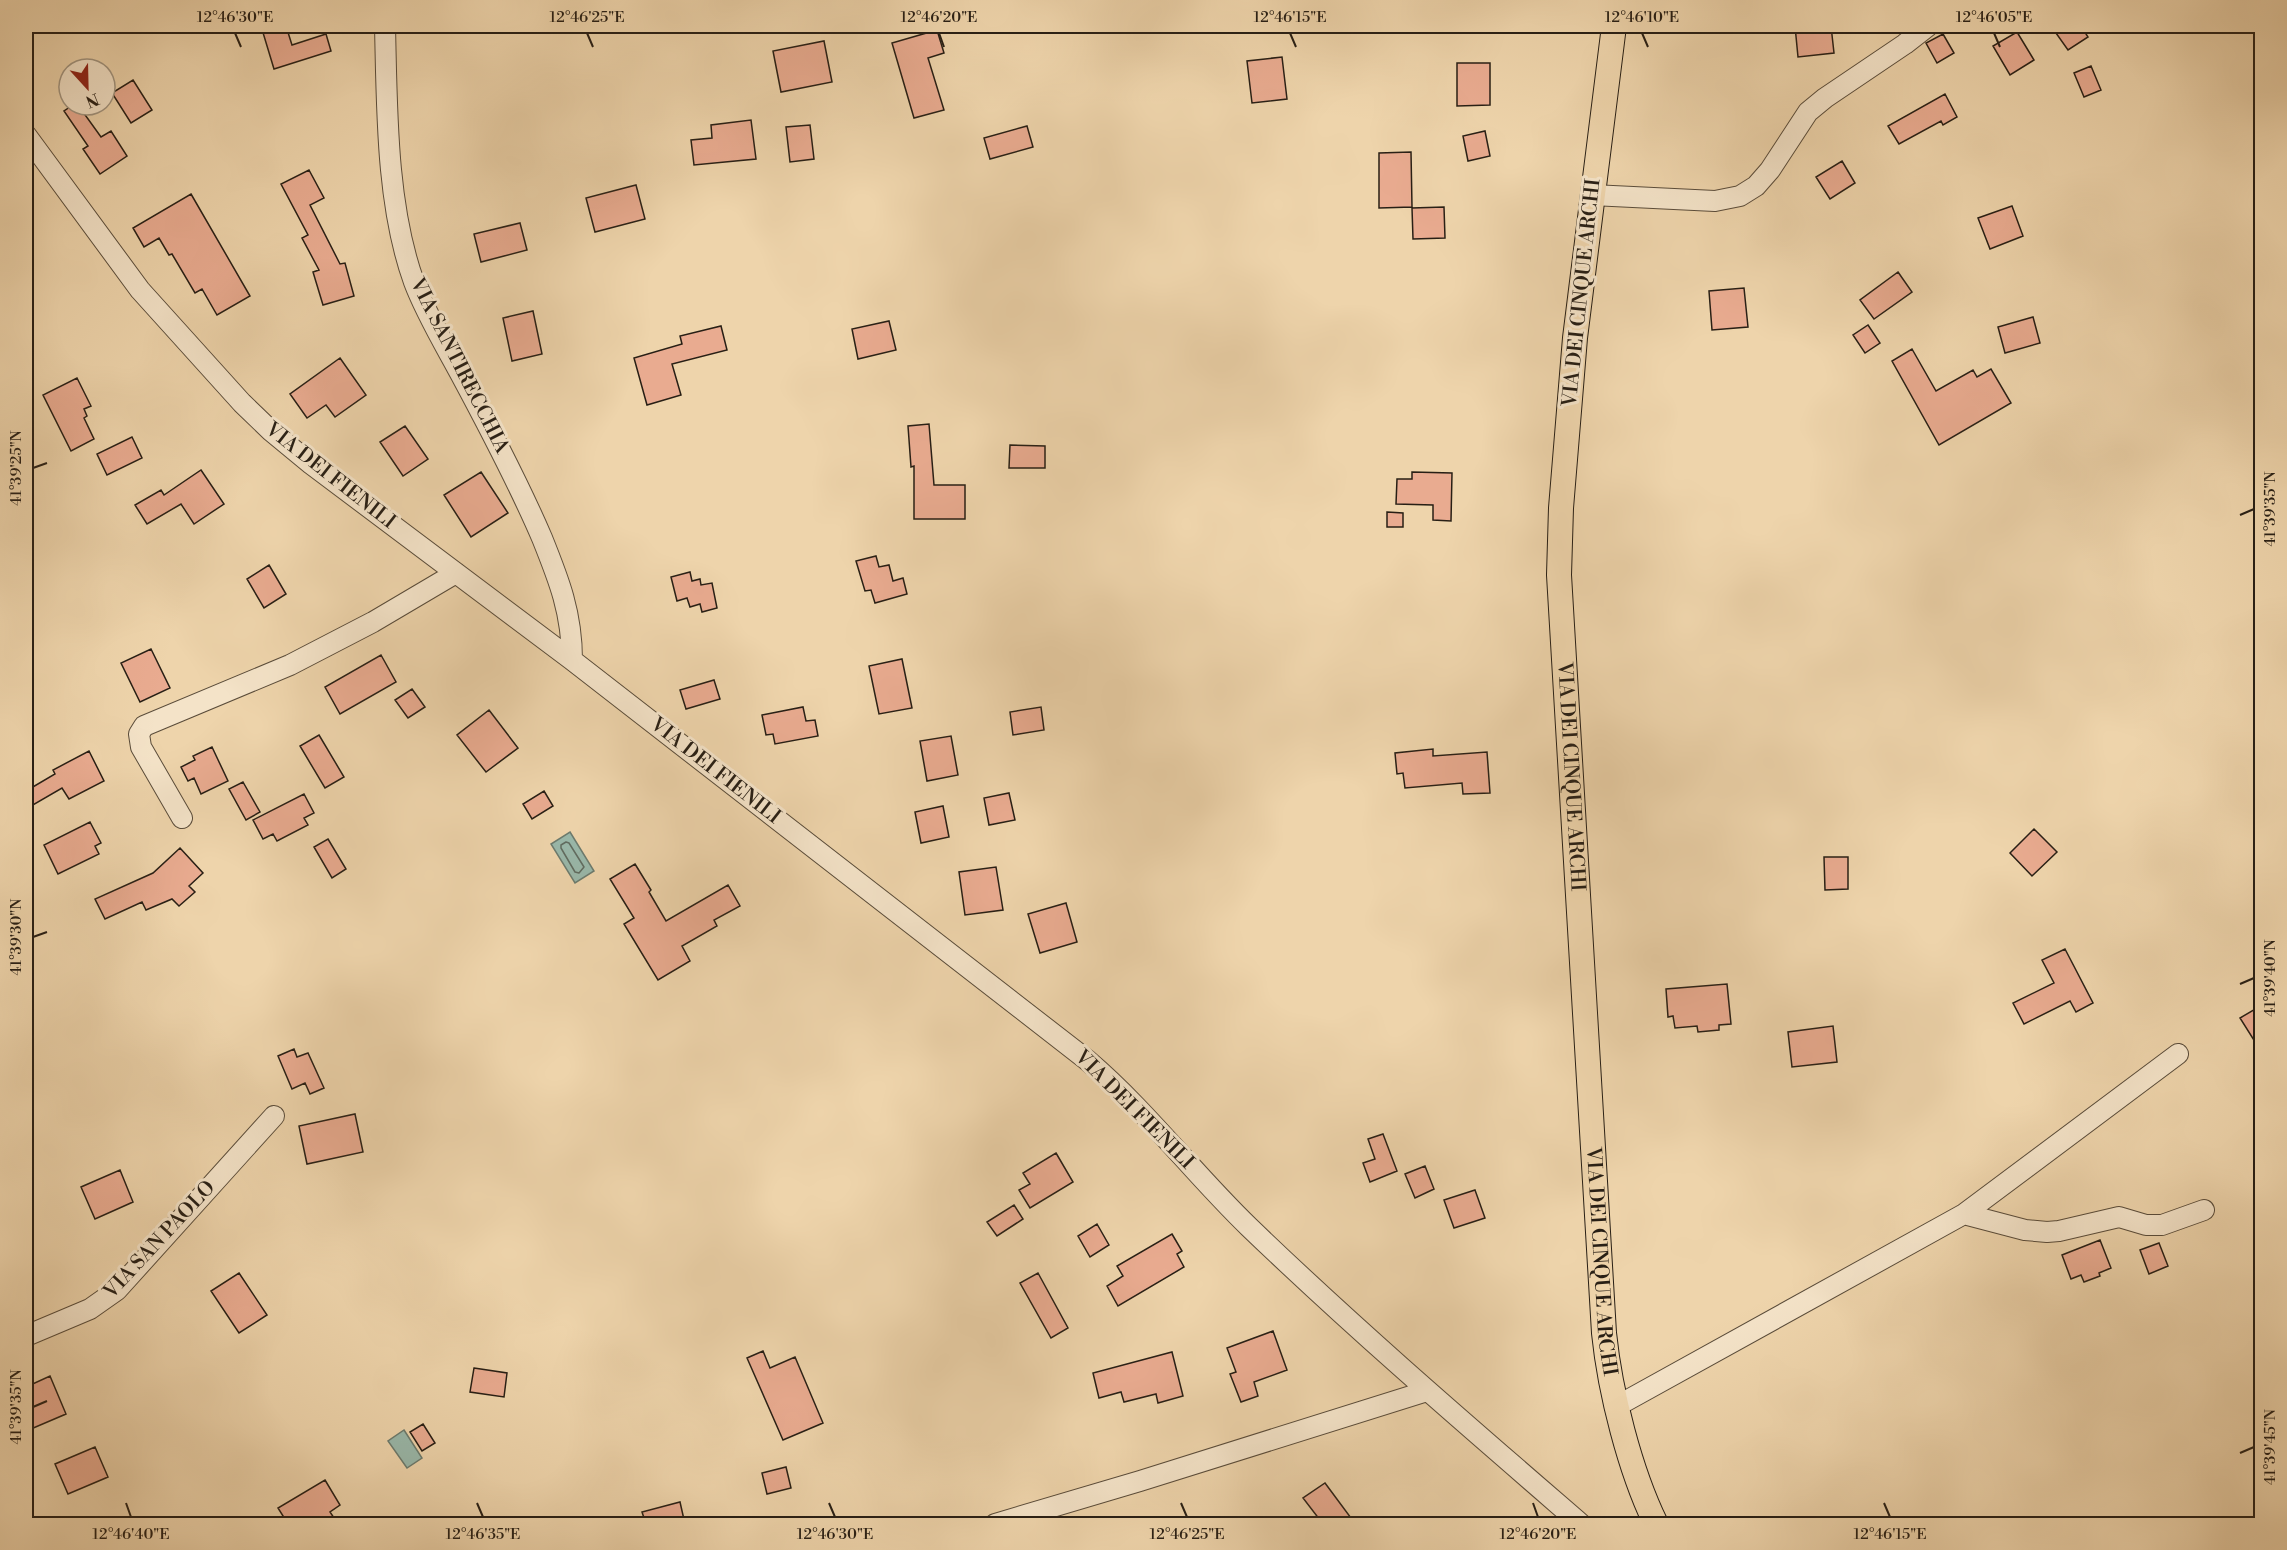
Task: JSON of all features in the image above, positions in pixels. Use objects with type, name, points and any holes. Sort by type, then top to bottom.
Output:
[{"type":"main road","name":"VIA DEI CINQUE ARCHI","points":[[1614,26],[1575,338],[1561,508],[1559,575],[1604,1333],[1617,1406],[1637,1475],[1656,1524]]},
{"type":"street","name":"VIA SANTIRECCHIA","points":[[385,26],[390,163],[403,240],[411,272],[430,318],[510,468],[550,558],[568,611],[572,660]]},
{"type":"street","points":[[1592,195],[1715,201],[1740,196],[1756,186],[1770,170],[1808,112],[1928,26]]},
{"type":"street","name":"VIA DEI FIENILI","points":[[26,135],[133,282],[242,403],[271,431],[300,456],[572,660],[1099,1071],[1133,1103],[1244,1223],[1427,1391],[1581,1524]]},
{"type":"street","points":[[182,818],[141,747],[139,734],[144,726],[290,665],[373,622],[456,573]]},
{"type":"street","points":[[1617,1406],[1964,1214],[2178,1054]]},
{"type":"street","name":"VIA SAN PAOLO","points":[[26,1336],[90,1309],[117,1290],[274,1116]]},
{"type":"street","points":[[1964,1214],[2025,1230],[2059,1232],[2119,1217],[2146,1225],[2162,1225],[2204,1210]]},
{"type":"street","points":[[995,1524],[1427,1391]]},
{"type":"water","points":[[570,832],[594,871],[575,883],[551,844]]},
{"type":"water","points":[[404,1430],[422,1458],[407,1468],[388,1441]]},
{"type":"building","points":[[261,26],[286,26],[292,45],[326,34],[331,51],[274,69]]},
{"type":"building","points":[[1795,26],[1831,26],[1834,53],[1798,57]]},
{"type":"building","points":[[2051,26],[2081,26],[2088,37],[2068,50]]},
{"type":"building","points":[[937,30],[944,53],[928,58],[944,110],[914,118],[892,43]]},
{"type":"building","points":[[2017,32],[2034,60],[2010,75],[1993,46]]},
{"type":"building","points":[[1943,34],[1954,53],[1937,63],[1926,43]]},
{"type":"building","points":[[824,41],[832,82],[781,92],[773,51]]},
{"type":"building","points":[[1282,57],[1287,99],[1252,103],[1247,61]]},
{"type":"building","points":[[1457,63],[1490,63],[1490,105],[1457,106]]},
{"type":"building","points":[[2091,66],[2101,90],[2084,97],[2074,73]]},
{"type":"building","points":[[133,80],[152,110],[131,123],[117,101],[117,90]]},
{"type":"building","points":[[1945,94],[1957,117],[1943,125],[1941,121],[1899,144],[1888,126]]},
{"type":"building","points":[[68,117],[87,117],[101,137],[111,131],[127,156],[100,174],[83,149],[88,146]]},
{"type":"building","points":[[751,120],[756,159],[694,165],[691,140],[712,138],[711,125]]},
{"type":"building","points":[[810,125],[814,159],[790,162],[786,127]]},
{"type":"building","points":[[1027,126],[1033,147],[990,159],[984,138]]},
{"type":"building","points":[[1485,131],[1490,156],[1468,161],[1463,136]]},
{"type":"building","points":[[1411,152],[1412,207],[1379,208],[1379,153]]},
{"type":"building","points":[[1842,161],[1855,183],[1830,199],[1816,177]]},
{"type":"building","points":[[309,170],[324,198],[310,205],[340,264],[345,263],[354,296],[323,305],[313,272],[319,270],[302,238],[308,235],[281,184]]},
{"type":"building","points":[[636,185],[645,219],[595,232],[586,198]]},
{"type":"building","points":[[191,194],[250,296],[217,315],[202,289],[195,293],[172,254],[169,255],[159,238],[144,247],[133,228]]},
{"type":"building","points":[[2012,206],[2023,236],[1990,249],[1978,218]]},
{"type":"building","points":[[1444,207],[1445,238],[1413,239],[1412,208]]},
{"type":"building","points":[[520,223],[527,250],[481,262],[474,234]]},
{"type":"building","points":[[1898,272],[1912,292],[1874,319],[1860,300]]},
{"type":"building","points":[[1744,288],[1748,327],[1712,330],[1709,291]]},
{"type":"building","points":[[533,311],[542,354],[512,361],[503,318]]},
{"type":"building","points":[[2033,317],[2040,343],[2005,353],[1998,327]]},
{"type":"building","points":[[889,321],[896,350],[858,359],[852,329]]},
{"type":"building","points":[[1868,325],[1880,343],[1865,353],[1853,335]]},
{"type":"building","points":[[721,326],[727,350],[672,364],[681,395],[647,405],[634,358],[682,344],[680,336]]},
{"type":"building","points":[[1912,349],[1936,391],[1973,370],[1977,377],[1991,369],[2011,403],[1939,445],[1892,361]]},
{"type":"building","points":[[340,358],[366,395],[335,417],[326,405],[307,418],[290,394]]},
{"type":"building","points":[[77,378],[91,406],[84,409],[87,416],[84,418],[94,439],[71,451],[43,395]]},
{"type":"building","points":[[929,424],[934,485],[965,485],[965,519],[914,519],[914,466],[911,467],[908,426]]},
{"type":"building","points":[[405,426],[428,459],[403,476],[380,442]]},
{"type":"building","points":[[132,437],[142,458],[107,475],[97,454]]},
{"type":"building","points":[[1010,445],[1045,446],[1045,468],[1009,468]]},
{"type":"building","points":[[201,470],[224,504],[194,524],[181,504],[147,524],[135,505],[161,490],[164,495]]},
{"type":"building","points":[[481,472],[508,513],[471,537],[444,495]]},
{"type":"building","points":[[1412,472],[1452,473],[1451,521],[1433,520],[1433,505],[1396,504],[1397,479],[1412,479]]},
{"type":"building","points":[[1387,512],[1403,513],[1403,527],[1387,527]]},
{"type":"building","points":[[876,556],[879,567],[889,565],[893,581],[903,578],[907,594],[875,603],[871,590],[865,591],[856,561]]},
{"type":"building","points":[[269,565],[286,594],[264,608],[247,579]]},
{"type":"building","points":[[690,572],[692,581],[700,579],[701,585],[712,583],[717,608],[702,612],[700,604],[690,607],[687,598],[677,601],[671,577]]},
{"type":"building","points":[[151,649],[170,688],[140,702],[121,663]]},
{"type":"building","points":[[381,655],[396,682],[340,714],[325,687]]},
{"type":"building","points":[[902,659],[912,708],[879,714],[869,666]]},
{"type":"building","points":[[714,680],[720,699],[686,709],[680,690]]},
{"type":"building","points":[[412,689],[425,707],[408,718],[395,700]]},
{"type":"building","points":[[803,707],[806,721],[815,720],[818,736],[775,744],[773,734],[766,735],[762,715]]},
{"type":"building","points":[[1041,707],[1044,730],[1013,735],[1010,712]]},
{"type":"building","points":[[489,710],[518,748],[486,772],[457,735]]},
{"type":"building","points":[[319,735],[344,777],[325,788],[300,746]]},
{"type":"building","points":[[951,736],[958,775],[927,781],[920,741]]},
{"type":"building","points":[[212,747],[228,781],[201,794],[194,778],[188,781],[181,767],[195,760],[193,756]]},
{"type":"building","points":[[1433,749],[1433,756],[1487,752],[1490,793],[1463,794],[1462,783],[1405,788],[1403,773],[1397,774],[1395,753]]},
{"type":"building","points":[[89,751],[104,781],[69,799],[62,788],[26,809],[26,791],[55,774],[53,770]]},
{"type":"building","points":[[243,782],[260,812],[246,820],[229,789]]},
{"type":"building","points":[[544,791],[553,806],[532,819],[523,804]]},
{"type":"building","points":[[1009,793],[1015,820],[989,825],[984,798]]},
{"type":"building","points":[[304,794],[314,813],[304,818],[308,825],[277,841],[273,834],[263,839],[253,820]]},
{"type":"building","points":[[943,806],[949,837],[921,843],[915,812]]},
{"type":"building","points":[[90,822],[101,843],[95,846],[99,854],[58,874],[44,845]]},
{"type":"building","points":[[2034,829],[2057,852],[2032,876],[2010,853]]},
{"type":"building","points":[[328,839],[346,869],[332,878],[314,847]]},
{"type":"building","points":[[180,848],[203,873],[189,886],[195,892],[179,906],[172,899],[146,910],[142,902],[105,919],[95,899],[153,873]]},
{"type":"building","points":[[1824,857],[1848,857],[1848,889],[1825,890]]},
{"type":"building","points":[[635,864],[666,921],[728,885],[740,906],[714,920],[717,926],[682,946],[690,961],[658,980],[624,924],[634,918],[610,879]]},
{"type":"building","points":[[996,867],[1003,910],[965,915],[959,872]]},
{"type":"building","points":[[1066,903],[1077,942],[1040,953],[1028,914]]},
{"type":"building","points":[[2065,949],[2093,1003],[2076,1012],[2070,1001],[2024,1024],[2013,1003],[2054,983],[2042,960]]},
{"type":"building","points":[[1727,984],[1731,1024],[1719,1025],[1719,1030],[1698,1032],[1697,1026],[1675,1028],[1673,1016],[1668,1017],[1666,989]]},
{"type":"building","points":[[2262,1005],[2262,1053],[2240,1018]]},
{"type":"building","points":[[1833,1026],[1837,1062],[1792,1067],[1788,1032]]},
{"type":"building","points":[[294,1049],[297,1057],[308,1053],[324,1088],[310,1094],[305,1083],[292,1089],[278,1056]]},
{"type":"building","points":[[355,1114],[363,1152],[307,1164],[299,1126]]},
{"type":"building","points":[[1383,1134],[1397,1171],[1370,1182],[1363,1163],[1375,1159],[1368,1139]]},
{"type":"building","points":[[1056,1153],[1073,1182],[1030,1208],[1019,1190],[1030,1184],[1023,1173]]},
{"type":"building","points":[[1425,1166],[1434,1189],[1415,1198],[1405,1174]]},
{"type":"building","points":[[120,1170],[133,1202],[95,1219],[81,1187]]},
{"type":"building","points":[[1475,1190],[1485,1218],[1454,1228],[1444,1200]]},
{"type":"building","points":[[1014,1205],[1023,1219],[997,1236],[987,1222]]},
{"type":"building","points":[[1097,1224],[1109,1245],[1090,1257],[1078,1236]]},
{"type":"building","points":[[1172,1234],[1182,1251],[1177,1254],[1184,1267],[1118,1306],[1107,1286],[1123,1276],[1117,1266]]},
{"type":"building","points":[[2100,1240],[2111,1268],[2099,1273],[2100,1276],[2084,1282],[2081,1275],[2071,1279],[2062,1255]]},
{"type":"building","points":[[2159,1243],[2168,1266],[2149,1274],[2140,1250]]},
{"type":"building","points":[[239,1273],[267,1315],[239,1333],[211,1291]]},
{"type":"building","points":[[1038,1273],[1068,1328],[1051,1338],[1020,1283]]},
{"type":"building","points":[[1273,1331],[1287,1370],[1254,1382],[1258,1396],[1241,1402],[1230,1374],[1236,1372],[1227,1348]]},
{"type":"building","points":[[763,1351],[770,1368],[795,1357],[823,1423],[783,1440],[747,1358]]},
{"type":"building","points":[[1172,1352],[1183,1396],[1158,1403],[1156,1394],[1124,1402],[1121,1392],[1099,1398],[1093,1373]]},
{"type":"building","points":[[474,1368],[507,1373],[504,1397],[470,1392]]},
{"type":"building","points":[[50,1376],[66,1414],[31,1429],[26,1416],[26,1387]]},
{"type":"building","points":[[423,1424],[435,1443],[422,1451],[410,1432]]},
{"type":"building","points":[[95,1447],[108,1477],[68,1494],[55,1464]]},
{"type":"building","points":[[786,1467],[791,1488],[767,1494],[762,1473]]},
{"type":"building","points":[[325,1480],[340,1505],[330,1512],[338,1524],[288,1524],[278,1508]]},
{"type":"building","points":[[1325,1483],[1351,1518],[1342,1524],[1323,1524],[1303,1498]]},
{"type":"building","points":[[680,1502],[685,1524],[646,1524],[642,1512]]}]
